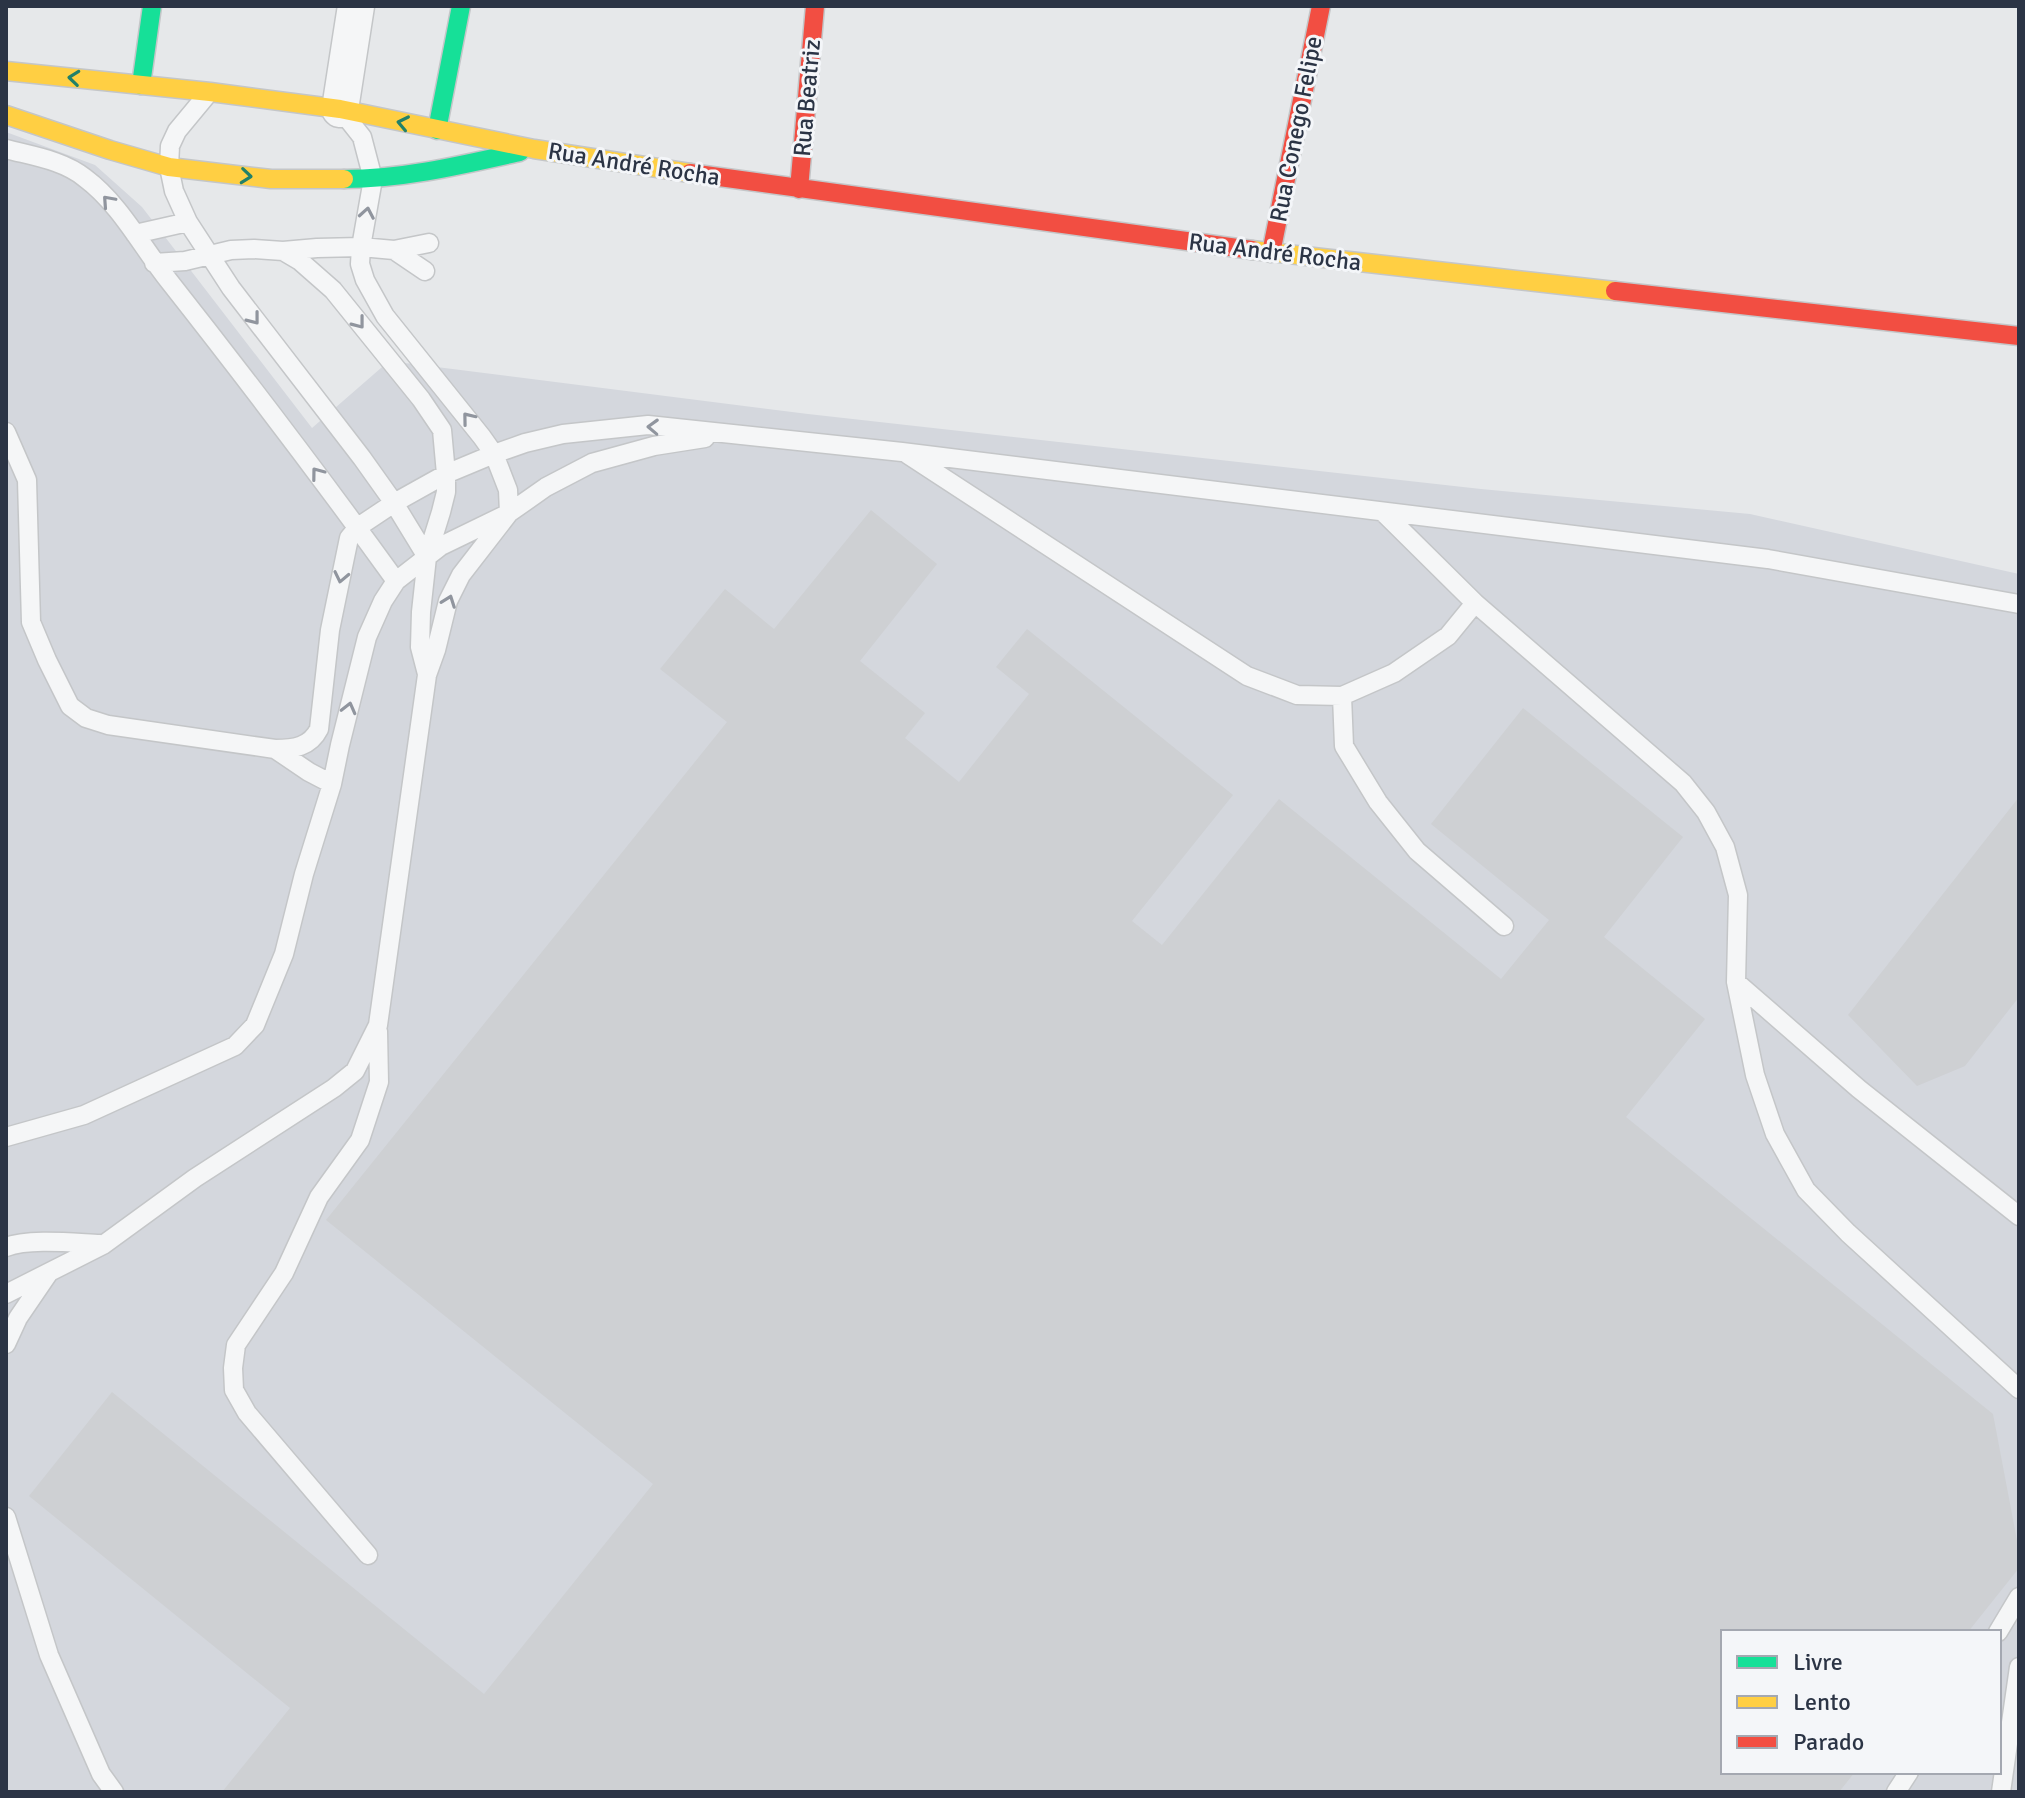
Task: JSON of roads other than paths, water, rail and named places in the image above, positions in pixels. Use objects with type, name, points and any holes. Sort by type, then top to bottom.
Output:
[{"type":"main road","points":[[141,85],[152,6]]},
{"type":"main road","points":[[437,130],[461,6]]},
{"type":"main road","name":"Rua Beatriz","points":[[799,189],[815,6]]},
{"type":"main road","name":"Rua Conego Felipe","points":[[1271,253],[1321,6]]},
{"type":"main road","name":"Rua André Rocha","points":[[6,71],[340,109],[534,149],[799,189],[1271,253],[2019,336]]},
{"type":"main road","name":"Rua André Rocha","points":[[6,115],[169,167],[271,179],[373,179],[460,166],[534,149]]},
{"type":"street","points":[[340,109],[356,6]]},
{"type":"lane","points":[[210,92],[177,131],[170,146],[169,167],[174,191],[188,222],[231,288],[394,503],[427,557]]},
{"type":"lane","points":[[340,109],[362,137],[373,179],[361,247],[360,264],[365,280],[385,316],[494,454],[508,490],[509,513],[461,575],[448,601],[427,675],[378,1025],[379,1082],[360,1140],[319,1197],[284,1273],[236,1345],[234,1390],[247,1413],[368,1555]]},
{"type":"lane","points":[[6,149],[53,161],[84,177],[108,200],[396,581]]},
{"type":"lane","points":[[135,234],[188,222]]},
{"type":"lane","points":[[154,263],[185,261],[231,250],[361,247],[394,250],[429,243]]},
{"type":"lane","points":[[394,250],[425,271]]},
{"type":"lane","points":[[283,251],[300,261],[333,290],[438,422],[444,441],[446,492],[427,557],[422,601],[420,647],[427,675]]},
{"type":"lane","points":[[6,432],[27,480],[31,622],[70,706],[86,718],[108,725],[275,749],[301,746],[315,737],[319,729],[330,630],[349,538],[358,527],[446,474],[525,443],[563,434],[648,425],[902,452],[1768,559],[2019,604]]},
{"type":"lane","points":[[6,1137],[84,1115],[235,1046],[255,1025],[284,954],[304,874],[332,784],[367,637],[396,581],[441,546],[509,513],[546,487],[592,463],[654,446],[731,434]]},
{"type":"lane","points":[[902,452],[1247,676],[1297,695],[1342,696],[1394,673],[1448,636],[1475,603]]},
{"type":"lane","points":[[1383,512],[1475,603],[1683,783],[1706,812],[1725,847],[1738,895],[1736,982],[1755,1075],[1775,1134],[1806,1190],[1848,1233],[2019,1389]]},
{"type":"lane","points":[[1342,696],[1344,746],[1378,802],[1417,851],[1504,926]]},
{"type":"lane","points":[[275,749],[332,784]]},
{"type":"lane","points":[[1736,982],[1859,1089],[2019,1216]]},
{"type":"lane","points":[[6,1294],[103,1245],[195,1178],[345,1080],[355,1071],[378,1025]]},
{"type":"lane","points":[[6,1247],[49,1242],[103,1245]]},
{"type":"lane","points":[[6,1344],[18,1318],[49,1272]]},
{"type":"lane","points":[[6,1517],[49,1655],[101,1774],[114,1792]]},
{"type":"lane","points":[[1999,1630],[2019,1597]]},
{"type":"lane","points":[[2001,1792],[2019,1667]]},
{"type":"lane","points":[[1896,1792],[1908,1774]]}]
